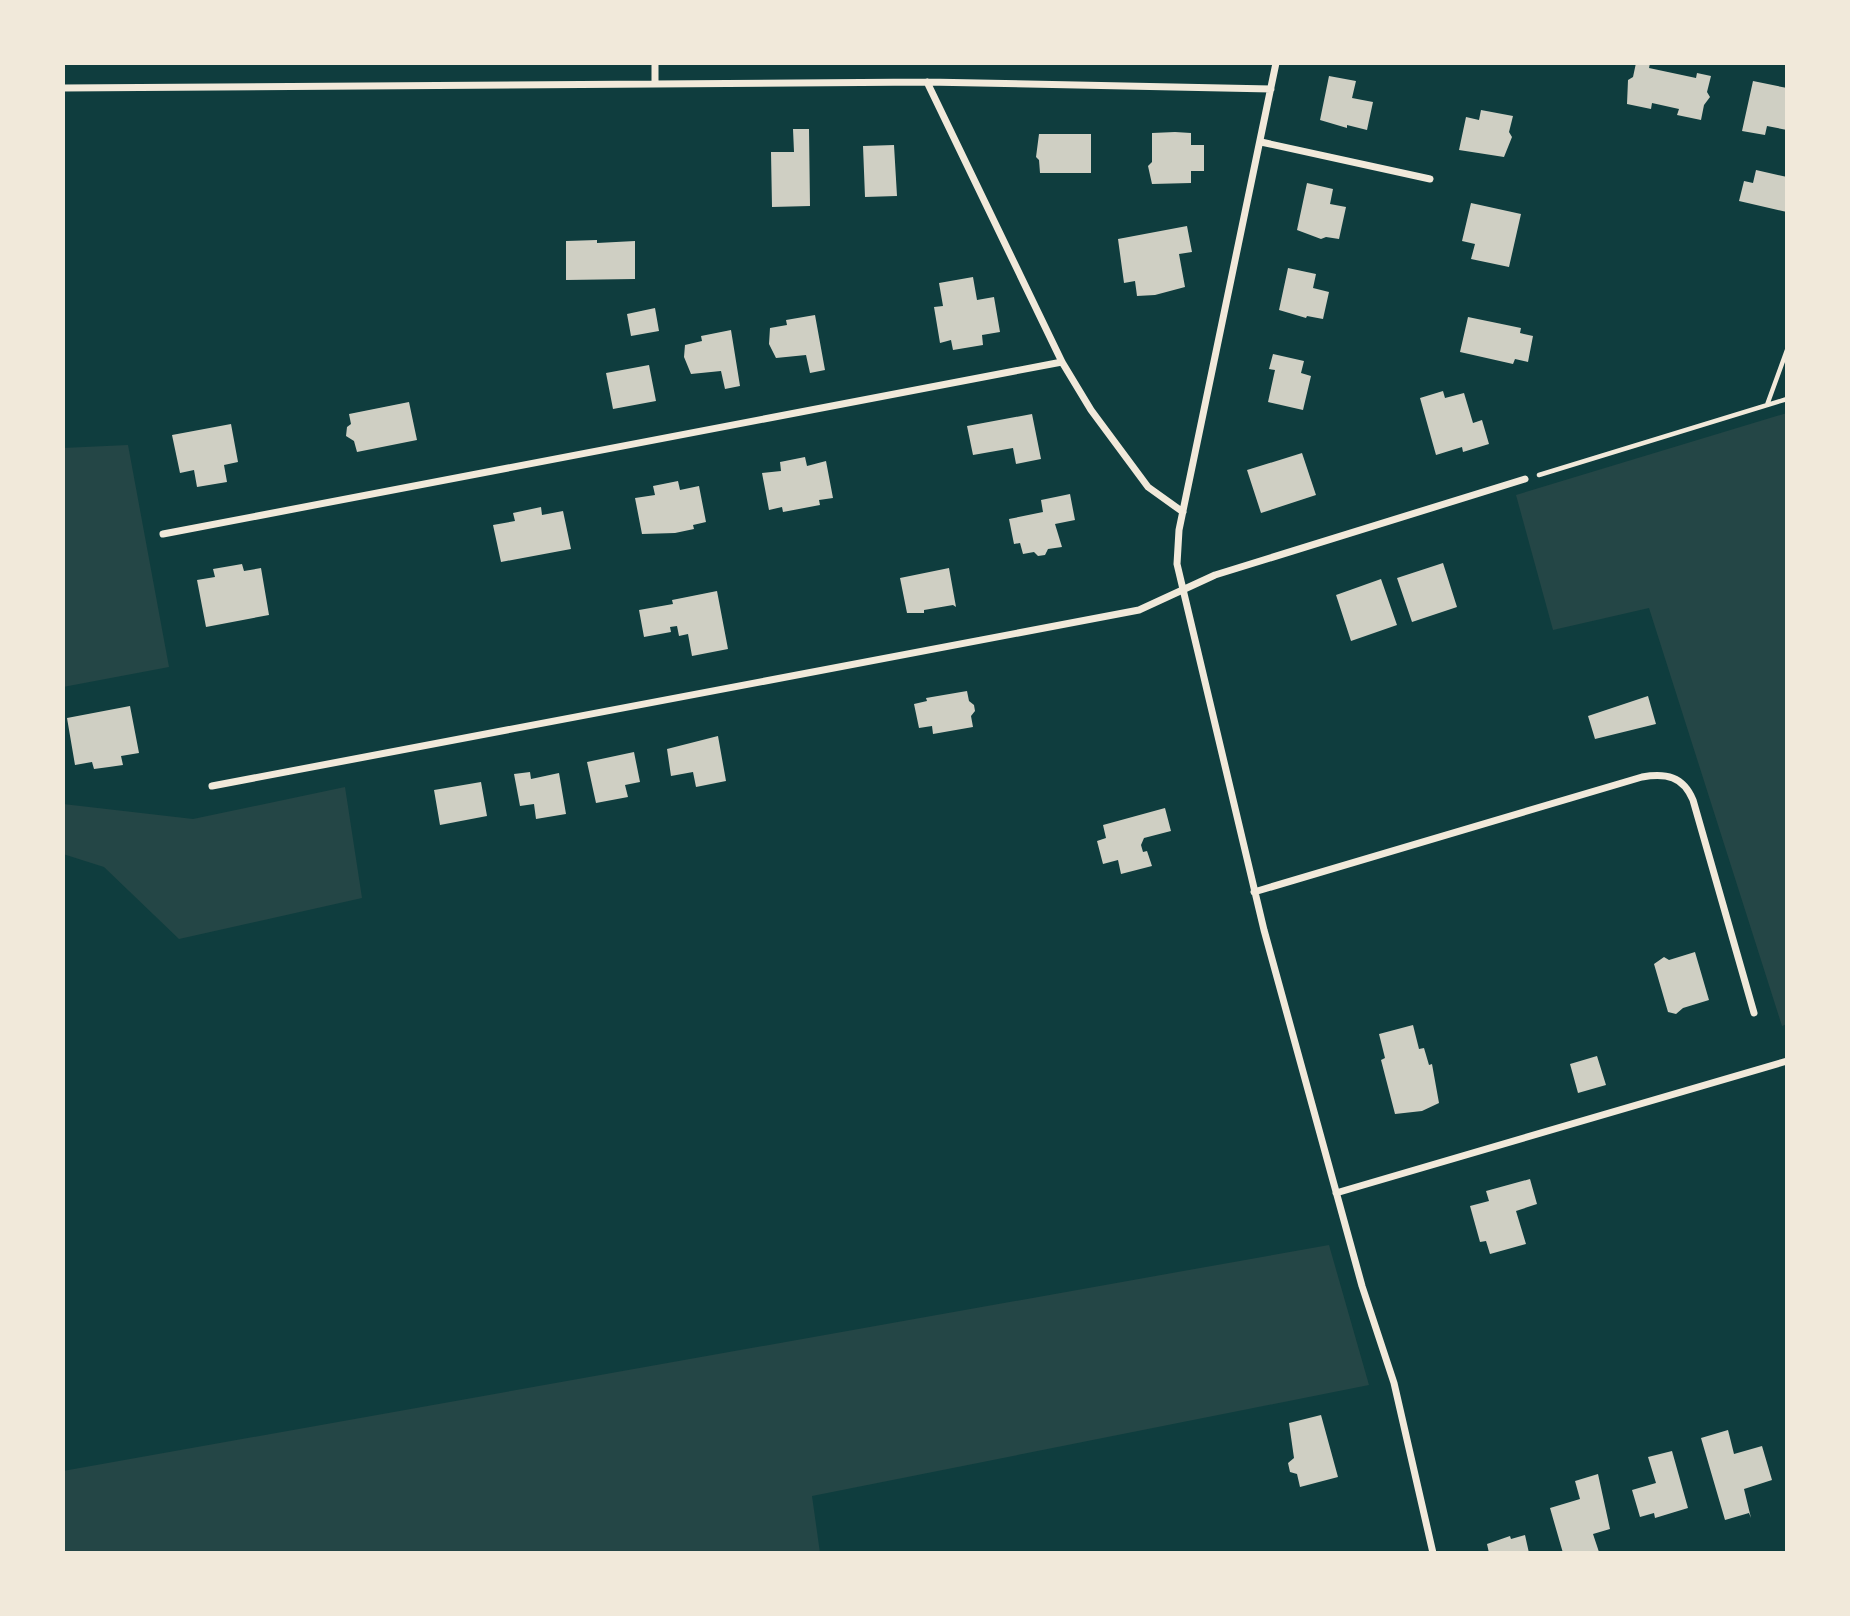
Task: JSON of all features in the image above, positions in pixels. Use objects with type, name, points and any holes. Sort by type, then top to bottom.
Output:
[{"type":"street","points":[[655,63],[655,84]]},
{"type":"street","points":[[1276,63],[1176,550],[1181,590],[1254,892],[1365,1296],[1394,1383],[1433,1553]]},
{"type":"street","points":[[927,82],[1062,362],[1091,410],[1131,466],[1160,498],[1183,512]]},
{"type":"street","points":[[63,88],[927,82],[1271,89]]},
{"type":"street","points":[[1261,142],[1430,179]]},
{"type":"street","points":[[163,534],[1062,362]]},
{"type":"street","points":[[212,786],[1139,610],[1215,575],[1525,479]]},
{"type":"street","points":[[1254,892],[1642,777],[1669,775],[1688,788],[1693,800],[1754,1013]]},
{"type":"street","points":[[1336,1193],[1787,1061]]},
{"type":"path","points":[[1767,405],[1787,350]]},
{"type":"path","points":[[1525,479],[1787,399]]},
{"type":"shaded area","points":[[1787,413],[1787,1024],[1782,1026],[1649,608],[1553,630],[1516,495]]},
{"type":"shaded area","points":[[128,445],[169,667],[63,687],[63,448]]},
{"type":"shaded area","points":[[345,787],[362,898],[179,939],[104,867],[63,854],[63,804],[193,819]]},
{"type":"shaded area","points":[[1329,1245],[1369,1385],[812,1496],[820,1553],[63,1553],[63,1471]]},
{"type":"building","points":[[1636,63],[1650,63],[1649,68],[1696,78],[1697,73],[1711,76],[1707,92],[1710,97],[1704,105],[1701,120],[1677,115],[1679,109],[1652,103],[1651,109],[1627,104],[1628,80],[1633,77]]},
{"type":"building","points":[[1329,76],[1356,81],[1352,98],[1373,102],[1367,130],[1347,125],[1347,128],[1320,120]]},
{"type":"building","points":[[1753,81],[1787,88],[1787,130],[1767,126],[1765,135],[1742,131]]},
{"type":"building","points":[[1481,110],[1513,116],[1509,132],[1512,137],[1504,157],[1459,150],[1466,117],[1479,120]]},
{"type":"building","points":[[793,129],[809,129],[810,206],[772,207],[771,152],[794,152]]},
{"type":"building","points":[[1152,133],[1191,133],[1191,145],[1204,145],[1204,171],[1191,171],[1191,183],[1152,184],[1148,166],[1152,162]]},
{"type":"building","points":[[1039,134],[1091,134],[1091,173],[1040,173],[1039,160],[1036,157]]},
{"type":"building","points":[[894,145],[897,196],[865,197],[863,146]]},
{"type":"building","points":[[1756,170],[1787,177],[1787,212],[1739,201],[1744,181],[1753,183]]},
{"type":"building","points":[[1307,183],[1333,189],[1330,204],[1346,207],[1339,239],[1321,239],[1297,230]]},
{"type":"building","points":[[1471,203],[1521,214],[1509,267],[1471,259],[1475,244],[1462,241]]},
{"type":"building","points":[[1187,226],[1192,252],[1179,254],[1185,287],[1155,295],[1137,296],[1135,281],[1124,283],[1118,239]]},
{"type":"building","points":[[597,240],[597,243],[635,241],[635,279],[566,280],[566,241]]},
{"type":"building","points":[[1288,268],[1316,274],[1313,288],[1329,292],[1323,319],[1306,318],[1279,310]]},
{"type":"building","points":[[973,277],[977,300],[994,297],[1000,332],[982,335],[983,345],[953,350],[951,340],[940,343],[934,307],[943,306],[939,283]]},
{"type":"building","points":[[655,308],[659,331],[631,336],[627,314]]},
{"type":"building","points":[[815,315],[825,370],[810,373],[806,355],[776,358],[769,344],[770,328],[787,325],[786,320]]},
{"type":"building","points":[[1468,317],[1521,328],[1520,333],[1533,336],[1528,362],[1515,359],[1513,364],[1460,352]]},
{"type":"building","points":[[731,330],[740,386],[725,389],[721,371],[691,374],[684,357],[685,345],[702,341],[701,336]]},
{"type":"building","points":[[1273,354],[1304,361],[1301,373],[1311,376],[1303,410],[1268,402],[1275,370],[1269,369]]},
{"type":"building","points":[[649,365],[656,401],[613,409],[606,373]]},
{"type":"building","points":[[1443,391],[1445,398],[1464,393],[1473,423],[1482,420],[1489,444],[1463,452],[1462,447],[1436,455],[1420,398]]},
{"type":"building","points":[[409,402],[417,440],[357,452],[354,441],[346,436],[347,427],[351,424],[349,414]]},
{"type":"building","points":[[1032,414],[1041,459],[1016,464],[1013,448],[973,455],[967,426]]},
{"type":"building","points":[[231,424],[238,462],[224,465],[227,482],[197,487],[194,470],[180,473],[172,435]]},
{"type":"building","points":[[1302,453],[1316,495],[1261,513],[1247,470]]},
{"type":"building","points":[[805,457],[807,466],[826,461],[833,498],[819,500],[820,505],[783,512],[782,507],[769,510],[762,473],[781,471],[780,462]]},
{"type":"building","points":[[678,481],[680,490],[699,486],[706,522],[693,525],[694,529],[675,533],[642,534],[635,498],[655,495],[653,486]]},
{"type":"building","points":[[1070,494],[1075,520],[1055,524],[1062,547],[1048,549],[1045,555],[1038,556],[1034,552],[1023,554],[1020,543],[1014,544],[1009,519],[1043,512],[1041,500]]},
{"type":"building","points":[[541,507],[542,515],[563,511],[571,549],[501,562],[493,525],[515,521],[513,513]]},
{"type":"building","points":[[1443,563],[1457,607],[1412,622],[1397,578]]},
{"type":"building","points":[[242,564],[244,571],[261,568],[269,615],[206,627],[197,580],[215,577],[213,569]]},
{"type":"building","points":[[949,568],[956,607],[953,605],[924,610],[924,613],[907,613],[900,578]]},
{"type":"building","points":[[1381,579],[1397,625],[1351,641],[1336,595]]},
{"type":"building","points":[[717,591],[728,649],[692,656],[688,634],[679,636],[677,626],[670,627],[671,632],[644,637],[639,610],[673,604],[672,600]]},
{"type":"building","points":[[967,691],[975,711],[971,716],[973,727],[933,734],[932,726],[919,728],[914,704],[927,701],[926,698]]},
{"type":"building","points":[[1648,696],[1656,724],[1595,739],[1588,716]]},
{"type":"building","points":[[130,706],[139,753],[121,756],[123,765],[94,769],[92,762],[75,765],[67,718]]},
{"type":"building","points":[[718,736],[726,781],[696,787],[693,772],[671,776],[667,749]]},
{"type":"building","points":[[634,752],[640,782],[625,785],[628,797],[596,803],[587,762]]},
{"type":"building","points":[[530,772],[531,779],[559,773],[566,814],[536,819],[534,804],[520,806],[514,774]]},
{"type":"building","points":[[481,782],[487,816],[440,825],[434,790]]},
{"type":"building","points":[[1165,808],[1171,831],[1144,838],[1141,845],[1143,852],[1147,851],[1152,866],[1121,874],[1118,860],[1103,864],[1097,841],[1106,838],[1103,825]]},
{"type":"building","points":[[1695,952],[1709,1000],[1683,1008],[1676,1014],[1668,1012],[1654,964],[1664,957],[1669,960]]},
{"type":"building","points":[[1413,1025],[1419,1049],[1424,1048],[1429,1065],[1432,1064],[1439,1103],[1422,1111],[1395,1114],[1381,1060],[1385,1058],[1379,1034]]},
{"type":"building","points":[[1597,1056],[1606,1085],[1578,1093],[1570,1064]]},
{"type":"building","points":[[1530,1179],[1537,1204],[1516,1211],[1526,1244],[1490,1254],[1486,1241],[1480,1242],[1470,1206],[1489,1201],[1486,1191]]},
{"type":"building","points":[[1321,1415],[1338,1477],[1300,1487],[1297,1474],[1290,1472],[1288,1463],[1294,1458],[1289,1423]]},
{"type":"building","points":[[1728,1430],[1734,1454],[1762,1446],[1772,1480],[1744,1489],[1751,1518],[1749,1513],[1725,1520],[1701,1438]]},
{"type":"building","points":[[1672,1451],[1688,1508],[1655,1518],[1654,1513],[1640,1517],[1632,1490],[1656,1483],[1648,1457]]},
{"type":"building","points":[[1598,1474],[1610,1529],[1593,1534],[1599,1552],[1563,1553],[1550,1508],[1580,1499],[1575,1481]]},
{"type":"building","points":[[1525,1535],[1529,1553],[1489,1553],[1487,1544],[1510,1536],[1511,1539]]}]
